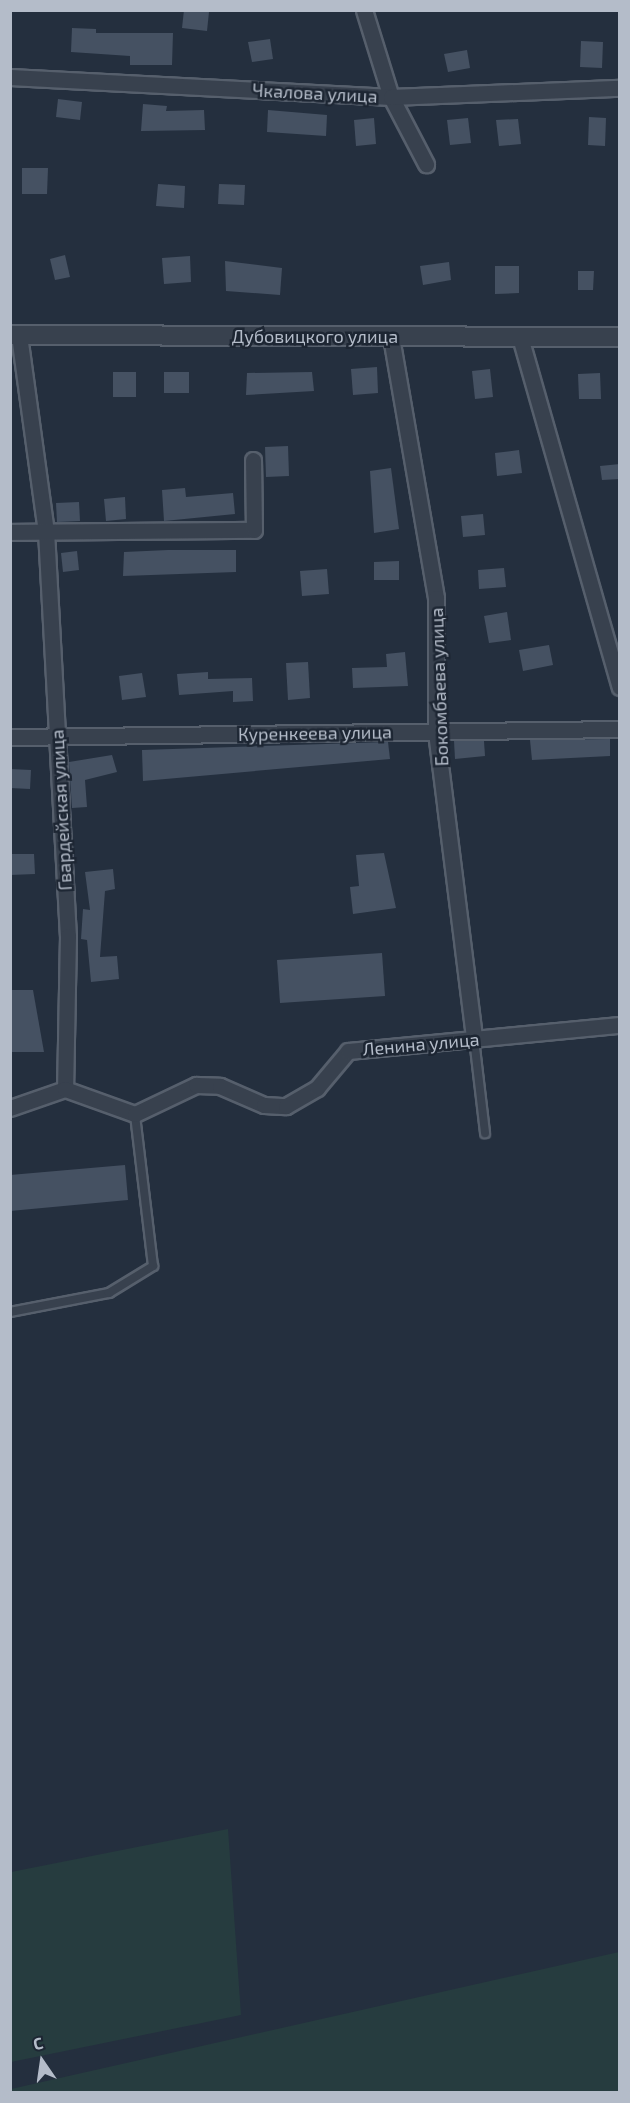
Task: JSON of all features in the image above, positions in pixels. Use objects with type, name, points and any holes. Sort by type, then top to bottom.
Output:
[{"type":"street","points":[[364,10],[391,97],[426,164]]},
{"type":"street","name":"Чкалова улица","points":[[10,77],[391,97],[620,88]]},
{"type":"street","name":"Дубовицкого улица","points":[[15,335],[620,337]]},
{"type":"street","name":"Гвардейская улица","points":[[15,335],[46,531],[68,936],[65,1089]]},
{"type":"street","name":"Бокомбаева улица","points":[[391,337],[436,598],[436,732],[474,1039]]},
{"type":"street","points":[[520,337],[620,687]]},
{"type":"street","points":[[10,532],[254,530],[253,459]]},
{"type":"street","name":"Куренкеева улица","points":[[10,737],[620,729]]},
{"type":"street","name":"Ленина улица","points":[[135,1114],[196,1085],[220,1086],[264,1105],[286,1106],[317,1088],[348,1051],[620,1025]]},
{"type":"street","points":[[10,1108],[65,1089],[135,1114]]},
{"type":"lane","points":[[474,1039],[485,1133]]},
{"type":"lane","points":[[10,1312],[109,1293],[153,1266],[135,1114]]},
{"type":"green space","points":[[228,1829],[241,2015],[11,2062],[11,1872]]},
{"type":"green space","points":[[619,1952],[619,2092],[11,2092],[11,2089]]},
{"type":"building","points":[[184,10],[209,12],[207,31],[182,28]]},
{"type":"building","points":[[72,28],[96,29],[96,33],[173,33],[172,65],[130,65],[130,56],[71,52]]},
{"type":"building","points":[[270,39],[273,59],[252,62],[248,42]]},
{"type":"building","points":[[581,41],[603,42],[602,68],[580,67]]},
{"type":"building","points":[[467,50],[470,68],[448,72],[444,54]]},
{"type":"building","points":[[58,99],[82,102],[80,120],[56,117]]},
{"type":"building","points":[[143,104],[167,106],[166,111],[204,110],[205,130],[141,131]]},
{"type":"building","points":[[268,110],[327,115],[326,136],[267,132]]},
{"type":"building","points":[[589,117],[606,118],[605,146],[588,145]]},
{"type":"building","points":[[374,118],[376,144],[356,146],[354,120]]},
{"type":"building","points":[[468,118],[471,143],[450,145],[447,120]]},
{"type":"building","points":[[518,119],[521,144],[499,146],[496,120]]},
{"type":"building","points":[[22,168],[48,168],[47,194],[22,194]]},
{"type":"building","points":[[158,184],[185,186],[184,208],[156,206]]},
{"type":"building","points":[[219,184],[245,185],[244,205],[218,204]]},
{"type":"building","points":[[65,255],[70,277],[55,280],[50,259]]},
{"type":"building","points":[[190,256],[191,282],[164,284],[162,258]]},
{"type":"building","points":[[225,261],[282,268],[280,295],[226,291]]},
{"type":"building","points":[[449,262],[451,280],[423,285],[420,266]]},
{"type":"building","points":[[495,266],[519,266],[519,293],[495,294]]},
{"type":"building","points":[[578,271],[594,271],[593,290],[578,290]]},
{"type":"building","points":[[377,367],[378,393],[353,395],[351,369]]},
{"type":"building","points":[[490,369],[493,397],[475,399],[472,371]]},
{"type":"building","points":[[113,372],[136,372],[136,397],[113,397]]},
{"type":"building","points":[[164,372],[189,372],[189,393],[164,393]]},
{"type":"building","points":[[312,372],[314,391],[246,395],[247,373]]},
{"type":"building","points":[[600,373],[601,399],[579,399],[578,374]]},
{"type":"building","points":[[288,446],[289,476],[266,477],[265,447]]},
{"type":"building","points":[[519,450],[522,473],[497,476],[495,453]]},
{"type":"building","points":[[620,464],[620,479],[602,480],[600,466]]},
{"type":"building","points":[[391,468],[399,529],[374,533],[370,471]]},
{"type":"building","points":[[185,488],[186,497],[233,493],[235,514],[164,521],[162,490]]},
{"type":"building","points":[[125,497],[126,519],[106,521],[104,499]]},
{"type":"building","points":[[79,502],[80,521],[57,522],[56,503]]},
{"type":"building","points":[[483,514],[485,535],[463,537],[461,516]]},
{"type":"building","points":[[236,550],[236,572],[123,576],[124,552]]},
{"type":"building","points":[[77,551],[79,570],[63,572],[61,553]]},
{"type":"building","points":[[399,561],[399,580],[374,580],[374,562]]},
{"type":"building","points":[[504,568],[506,587],[479,589],[478,570]]},
{"type":"building","points":[[327,569],[329,594],[302,596],[300,571]]},
{"type":"building","points":[[507,612],[511,640],[489,643],[484,616]]},
{"type":"building","points":[[549,645],[553,665],[523,671],[519,650]]},
{"type":"building","points":[[405,652],[408,686],[353,688],[352,668],[387,667],[386,654]]},
{"type":"building","points":[[308,662],[310,698],[288,700],[286,663]]},
{"type":"building","points":[[208,672],[208,679],[252,678],[253,701],[233,702],[233,691],[179,695],[177,674]]},
{"type":"building","points":[[142,673],[146,697],[122,700],[119,676]]},
{"type":"building","points":[[610,739],[610,756],[532,760],[530,740]]},
{"type":"building","points":[[454,741],[484,741],[485,756],[455,759]]},
{"type":"building","points":[[388,742],[390,759],[143,781],[142,750]]},
{"type":"building","points":[[112,755],[117,772],[85,780],[87,807],[72,808],[69,762]]},
{"type":"building","points":[[10,769],[31,770],[30,789],[10,788]]},
{"type":"building","points":[[384,853],[396,908],[353,914],[350,887],[359,886],[356,855]]},
{"type":"building","points":[[10,854],[34,854],[35,874],[10,875]]},
{"type":"building","points":[[113,869],[115,889],[105,891],[100,957],[117,956],[119,979],[91,982],[87,940],[81,939],[83,909],[90,910],[85,872]]},
{"type":"building","points":[[382,953],[385,996],[280,1003],[277,960]]},
{"type":"building","points":[[10,990],[33,990],[44,1052],[10,1052]]},
{"type":"building","points":[[125,1165],[128,1200],[10,1211],[10,1175]]}]
